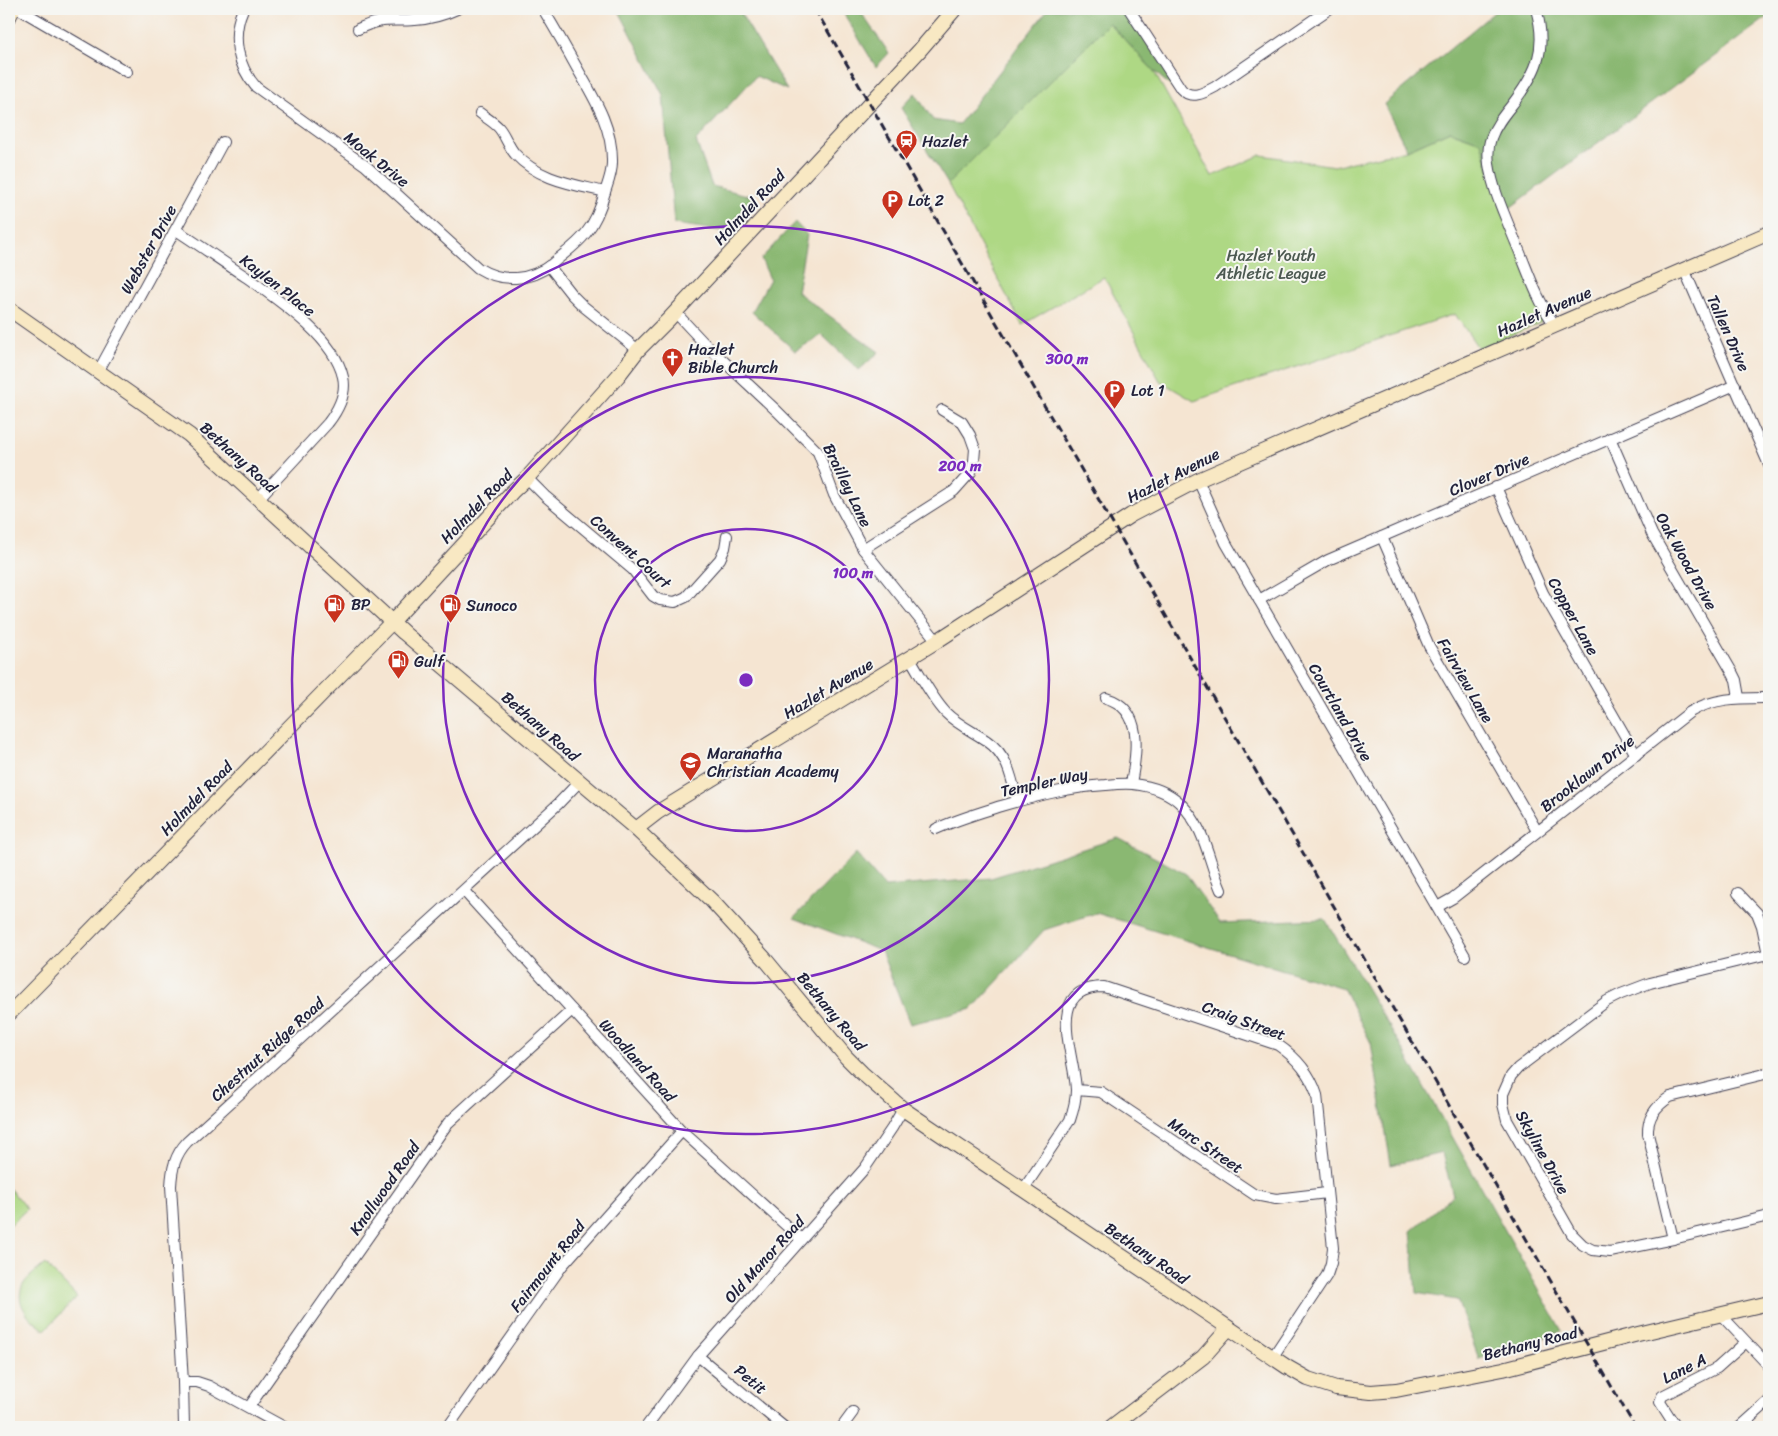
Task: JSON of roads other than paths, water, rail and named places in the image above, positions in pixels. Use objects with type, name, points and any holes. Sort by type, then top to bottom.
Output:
[{"type":"street","points":[[9,17],[13,9]]},
{"type":"street","points":[[19,9],[127,72]]},
{"type":"street","name":"Moak Drive","points":[[243,9],[237,27],[238,53],[241,65],[249,78],[266,95],[366,166],[470,262],[482,271],[495,277],[512,279],[529,276],[549,266],[586,234],[596,218],[612,164],[607,128],[596,101],[543,9]]},
{"type":"street","points":[[358,29],[383,20],[418,20],[431,18],[457,9]]},
{"type":"street","name":"Holmdel Road","points":[[9,1014],[392,622],[527,478],[618,376],[638,350],[913,58],[955,9]]},
{"type":"street","points":[[1129,9],[1174,80],[1183,92],[1188,94],[1204,93],[1215,87],[1329,9]]},
{"type":"street","points":[[1536,9],[1540,21],[1541,38],[1538,62],[1529,82],[1497,125],[1490,141],[1488,154],[1493,182],[1507,220],[1541,305],[1555,325]]},
{"type":"street","points":[[480,113],[498,128],[514,152],[529,167],[552,179],[605,192]]},
{"type":"street","name":"Webster Drive","points":[[99,370],[223,142]]},
{"type":"street","name":"Kaylen Place","points":[[176,230],[294,312],[334,354],[340,365],[344,385],[336,412],[259,498]]},
{"type":"street","name":"Hazlet Avenue","points":[[636,829],[658,812],[937,642],[1131,515],[1198,480],[1769,233]]},
{"type":"street","points":[[549,266],[582,306],[638,350]]},
{"type":"street","name":"Tallen Drive","points":[[1684,269],[1769,465]]},
{"type":"street","name":"Bethany Road","points":[[9,309],[190,435],[392,622],[636,829],[712,900],[766,959],[846,1057],[862,1074],[902,1109],[1297,1374],[1321,1384],[1354,1391],[1396,1390],[1503,1369],[1769,1303]]},
{"type":"street","name":"Brailley Lane","points":[[675,312],[703,342],[777,410],[818,452],[834,496],[863,549],[937,642]]},
{"type":"street","name":"Clover Drive","points":[[1259,600],[1328,560],[1735,385]]},
{"type":"street","points":[[863,549],[954,491],[971,472],[974,461],[974,449],[970,435],[962,422],[942,410]]},
{"type":"street","name":"Oak Wood Drive","points":[[1610,438],[1652,534],[1732,672],[1736,680],[1739,697]]},
{"type":"street","name":"Convent Court","points":[[527,478],[545,496],[634,570],[653,596],[660,600],[674,602],[686,597],[720,559],[725,548],[727,536]]},
{"type":"street","name":"Courtland Drive","points":[[1198,480],[1226,543],[1465,956]]},
{"type":"street","name":"Copper Lane","points":[[1496,487],[1542,593],[1636,755]]},
{"type":"street","name":"Fairview Lane","points":[[1382,537],[1429,646],[1537,831]]},
{"type":"street","points":[[910,658],[945,712],[958,723],[989,742],[1000,753],[1010,771],[1017,801]]},
{"type":"street","name":"Brooklawn Drive","points":[[1437,907],[1453,898],[1690,712],[1700,706],[1739,697],[1769,698]]},
{"type":"street","points":[[1106,698],[1116,702],[1125,710],[1134,727],[1136,751],[1131,783]]},
{"type":"street","name":"Chestnut Ridge Road","points":[[184,1427],[172,1186],[172,1172],[179,1152],[187,1142],[464,891],[558,804],[579,782]]},
{"type":"street","name":"Templer Way","points":[[936,829],[957,819],[1017,801],[1078,787],[1131,783],[1161,790],[1174,798],[1184,808],[1206,843],[1214,874],[1221,890]]},
{"type":"street","name":"Woodland Road","points":[[464,891],[682,1131],[801,1239]]},
{"type":"street","points":[[1738,893],[1757,913],[1769,956]]},
{"type":"street","name":"Skyline Drive","points":[[1769,956],[1650,983],[1621,994],[1592,1011],[1518,1068],[1507,1084],[1503,1104],[1507,1120],[1575,1238],[1593,1250],[1610,1252],[1769,1216]]},
{"type":"street","name":"Craig Street","points":[[1024,1190],[1070,1120],[1074,1107],[1076,1090],[1066,1018],[1068,1008],[1076,995],[1085,989],[1104,987],[1278,1045],[1297,1060],[1314,1087],[1318,1102],[1333,1248],[1327,1275],[1272,1358]]},
{"type":"street","name":"Knollwood Road","points":[[249,1407],[448,1123],[572,1010]]},
{"type":"street","points":[[1674,1239],[1648,1134],[1650,1118],[1654,1110],[1661,1102],[1670,1097],[1769,1073]]},
{"type":"street","name":"Marc Street","points":[[1076,1090],[1101,1092],[1256,1196],[1276,1199],[1327,1193]]},
{"type":"street","name":"Old Manor Road","points":[[646,1427],[698,1356],[865,1168],[892,1128],[902,1109]]},
{"type":"street","name":"Fairmount Road","points":[[448,1427],[562,1266],[682,1131]]},
{"type":"street","points":[[1721,1314],[1769,1366]]},
{"type":"street","points":[[1112,1427],[1203,1357],[1228,1329]]},
{"type":"street","name":"Lane A","points":[[1676,1427],[1660,1402],[1662,1396],[1717,1368],[1746,1342]]},
{"type":"street","name":"Petit","points":[[698,1356],[784,1427]]},
{"type":"street","points":[[183,1382],[203,1384],[284,1427]]},
{"type":"street","points":[[1740,1427],[1769,1401]]},
{"type":"street","points":[[842,1427],[853,1412]]},
{"type":"railway","points":[[815,9],[1635,1427]]},
{"type":"place","name":"Hazlet","points":[[906,160]]},
{"type":"place","name":"Lot 2","points":[[892,219]]},
{"type":"place","name":"Hazlet Bible Church","points":[[672,377]]},
{"type":"place","name":"Lot 1","points":[[1115,409]]},
{"type":"place","name":"BP","points":[[335,623]]},
{"type":"place","name":"Sunoco","points":[[450,624]]},
{"type":"place","name":"Gulf","points":[[398,680]]},
{"type":"place","name":"Maranatha Christian Academy","points":[[691,781]]},
{"type":"park label","name":"Hazlet Youth Athletic League","points":[[1271,264]]}]
